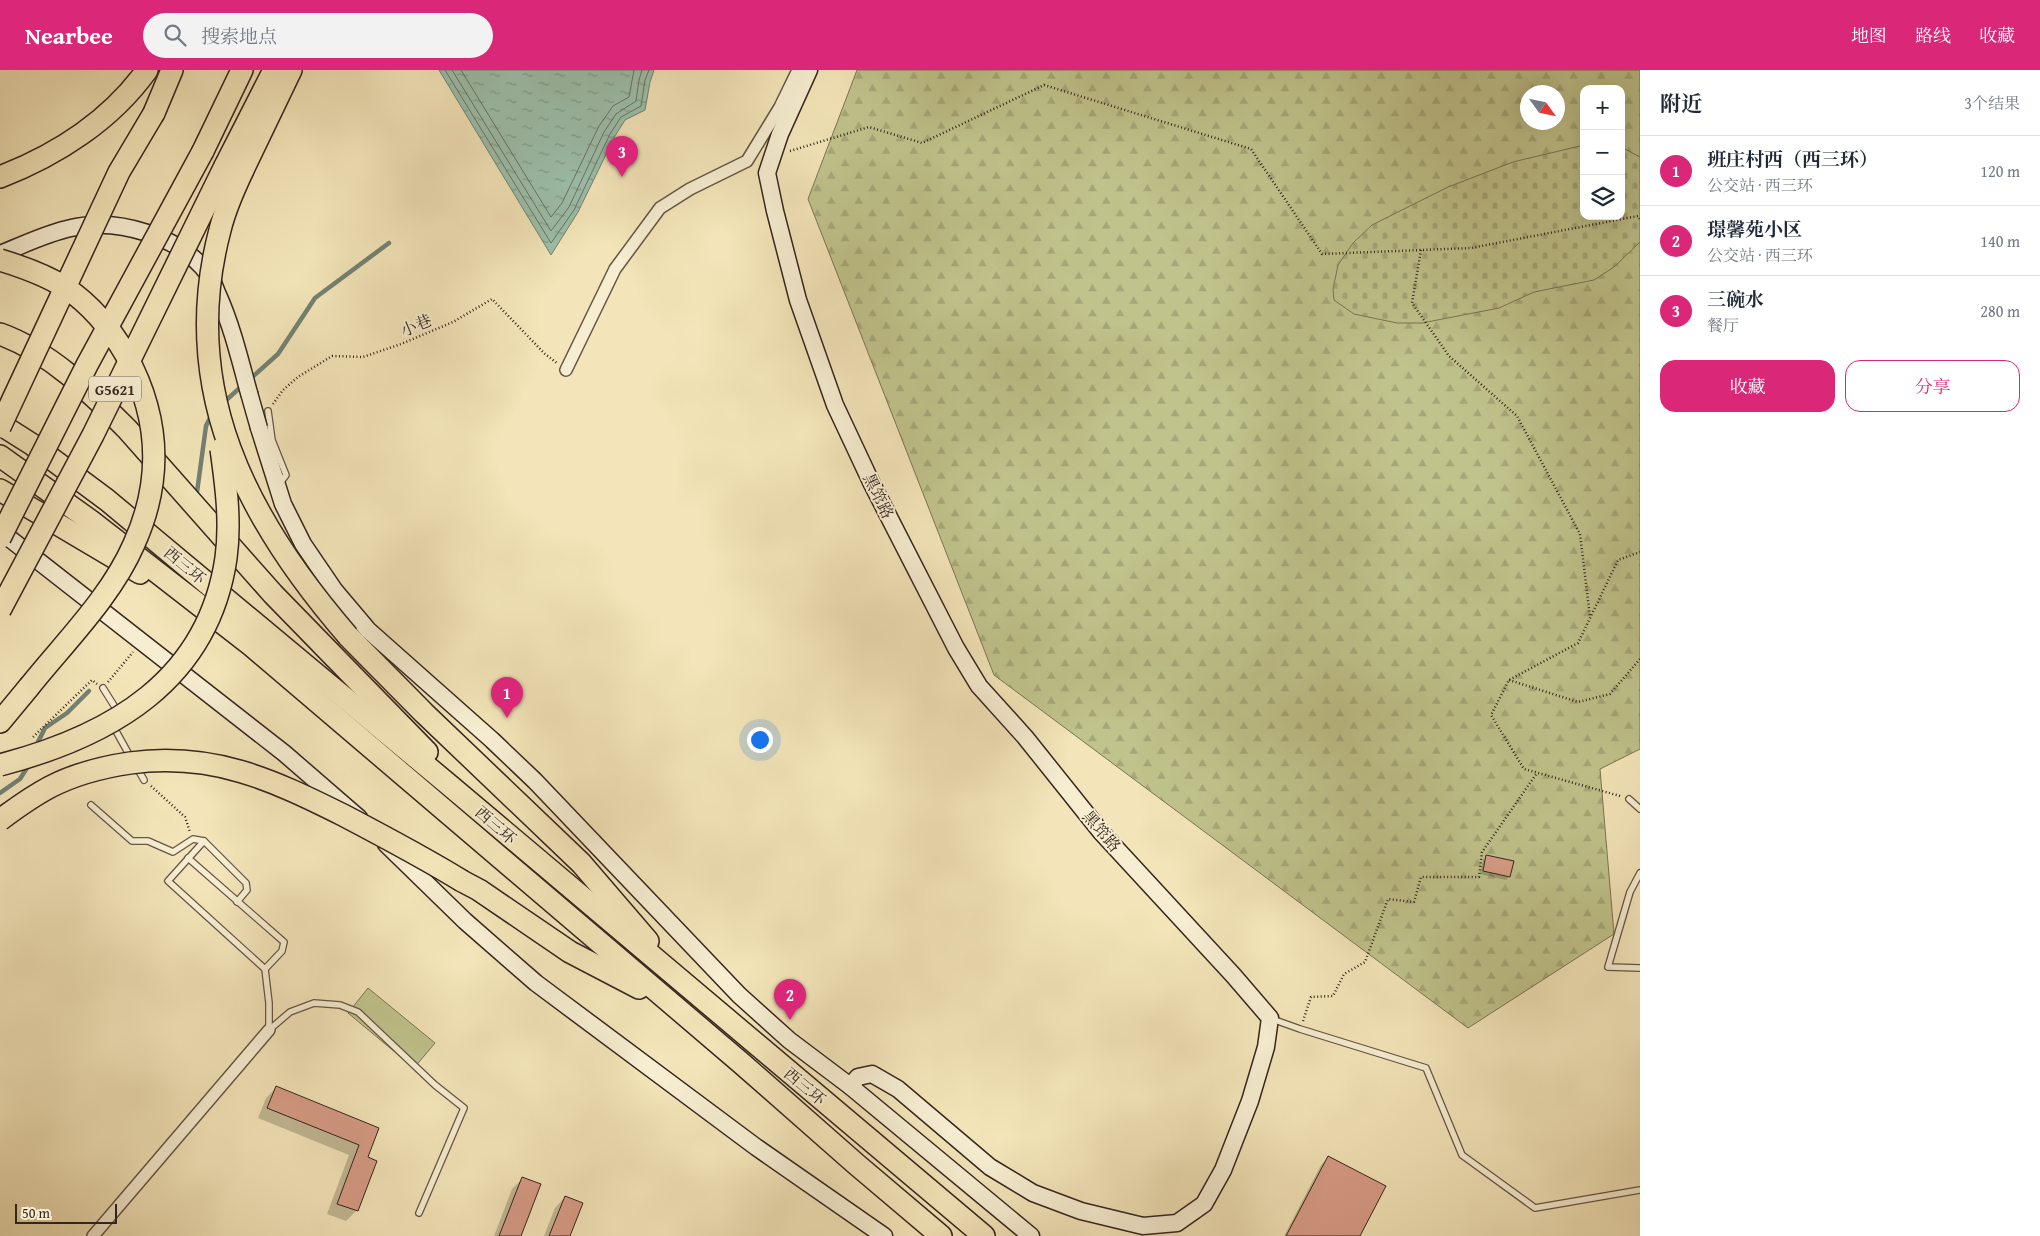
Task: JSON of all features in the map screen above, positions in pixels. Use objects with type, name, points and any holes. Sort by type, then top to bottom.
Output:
[{"type":"highway","points":[[0,177],[36,162],[75,139],[114,107],[147,70]]},
{"type":"highway","points":[[0,426],[115,180],[154,113],[172,70]]},
{"type":"highway","name":"G5621","points":[[0,538],[87,365],[202,151],[242,70]]},
{"type":"highway","name":"G5621","points":[[0,610],[234,168],[274,70]]},
{"type":"highway","points":[[0,764],[76,738],[129,711],[155,693],[166,682],[190,654],[208,624],[219,593],[228,538],[225,478],[210,362],[209,294],[220,230],[234,168],[291,70]]},
{"type":"highway","points":[[0,260],[40,274],[66,288],[92,310],[118,341],[136,374],[148,404],[154,437],[154,466],[151,494],[144,519],[134,545],[120,572],[106,594],[0,722]]},
{"type":"highway","points":[[0,334],[28,347],[60,368],[127,429],[273,594],[500,828]]},
{"type":"highway","points":[[214,399],[243,480],[268,529],[320,604],[348,636],[424,714],[581,863],[691,990]]},
{"type":"highway","name":"西三环","points":[[0,426],[33,445],[107,500],[984,1236]]},
{"type":"highway","name":"西三环","points":[[0,456],[91,521],[224,624],[310,695],[941,1236]]},
{"type":"highway","points":[[0,490],[224,624]]},
{"type":"highway","points":[[0,820],[50,787],[78,775],[110,766],[147,761],[181,760],[215,764],[253,775],[293,790],[412,850],[480,890],[570,952],[675,1007]]},
{"type":"main road","name":"黑筇路","points":[[809,70],[780,134],[767,173],[798,300],[835,405],[872,484],[956,648],[979,686],[1025,738],[1101,832],[1233,974],[1270,1018]]},
{"type":"main road","points":[[0,254],[72,227],[104,225],[158,236],[186,251],[209,276],[227,314],[282,504],[303,544],[336,591],[368,630],[492,740],[535,781],[739,995],[789,1040],[850,1086],[1031,1236]]},
{"type":"main road","points":[[0,531],[284,753],[347,806],[465,921],[536,983],[756,1147],[884,1236]]},
{"type":"main road","points":[[850,1086],[858,1077],[872,1074],[898,1089],[990,1167],[1033,1193],[1081,1211],[1143,1226],[1177,1223],[1204,1204],[1223,1170],[1250,1101],[1266,1047],[1270,1018]]},
{"type":"street","points":[[566,370],[614,269],[660,208],[690,189],[747,161],[780,107],[798,70]]},
{"type":"street","points":[[93,1236],[269,1030]]},
{"type":"lane","points":[[268,411],[272,440],[286,475],[277,488]]},
{"type":"lane","points":[[103,688],[118,712],[109,718],[144,780]]},
{"type":"lane","points":[[1628,799],[1640,809]]},
{"type":"lane","points":[[91,805],[132,841],[148,842],[173,852],[193,839],[204,841],[246,883],[247,890],[237,902]]},
{"type":"lane","points":[[204,841],[168,881],[265,969],[269,1003],[269,1030]]},
{"type":"lane","points":[[188,858],[284,942],[282,950],[265,969]]},
{"type":"lane","points":[[1640,873],[1630,892],[1608,967],[1640,968]]},
{"type":"lane","points":[[269,1030],[290,1012],[314,1003],[340,1005],[358,1012],[436,1085],[464,1108],[418,1213]]},
{"type":"lane","points":[[1270,1018],[1426,1068],[1462,1155],[1535,1208],[1640,1190]]},
{"type":"path","points":[[772,157],[869,127],[922,142],[1044,85],[1250,149],[1322,254],[1471,248],[1639,218],[1640,212]]},
{"type":"path","points":[[1422,250],[1412,303],[1449,356],[1517,416],[1580,534],[1590,617]]},
{"type":"path","name":"小巷","points":[[268,411],[283,390],[298,377],[332,356],[363,357],[401,344],[453,322],[492,298],[545,354],[566,370]]},
{"type":"path","points":[[1628,799],[1524,769],[1491,715],[1509,680],[1578,643],[1618,560],[1640,552]]},
{"type":"path","points":[[103,688],[139,645]]},
{"type":"path","points":[[1509,680],[1578,702],[1610,694],[1640,659]]},
{"type":"path","points":[[28,742],[92,680],[94,682]]},
{"type":"path","points":[[1300,1029],[1311,997],[1333,996],[1344,974],[1365,962],[1388,899],[1414,902],[1421,877],[1479,877],[1482,852],[1538,773]]},
{"type":"path","points":[[144,780],[185,817],[193,839]]},
{"type":"green space","points":[[857,70],[1640,70],[1640,749],[1600,769],[1614,934],[1468,1028],[994,675],[808,199]]},
{"type":"green space","points":[[1580,146],[1580,220],[1625,220],[1625,149],[1640,157],[1640,242],[1614,267],[1594,280],[1534,292],[1499,308],[1422,323],[1397,323],[1354,314],[1334,300],[1333,289],[1338,265],[1353,243],[1372,225],[1448,187],[1513,162]]},
{"type":"green space","points":[[368,988],[435,1043],[414,1068],[348,1013]]},
{"type":"water","points":[[439,70],[654,70],[645,110],[625,120],[615,136],[578,212],[551,255]]},
{"type":"building","points":[[1486,855],[1514,861],[1510,877],[1483,871]]},
{"type":"building","points":[[276,1086],[379,1128],[368,1157],[377,1161],[358,1211],[337,1204],[359,1145],[267,1108]]},
{"type":"building","points":[[1328,1156],[1386,1186],[1360,1236],[1286,1236]]},
{"type":"building","points":[[522,1177],[541,1184],[521,1236],[499,1236]]},
{"type":"building","points":[[565,1196],[583,1203],[570,1236],[549,1236]]},
{"type":"waterway","points":[[249,380],[278,354],[315,298],[389,243]]},
{"type":"waterway","points":[[223,403],[243,385]]},
{"type":"waterway","points":[[197,492],[206,426],[212,414]]},
{"type":"waterway","points":[[36,746],[45,728],[67,713],[89,691]]},
{"type":"waterway","points":[[0,793],[20,779],[30,763]]},
{"type":"place","name":"三碗水","points":[[622,177]]},
{"type":"place","name":"班庄村西（西三环）","points":[[507,718]]},
{"type":"place","name":"璟馨苑小区","points":[[790,1020]]}]
